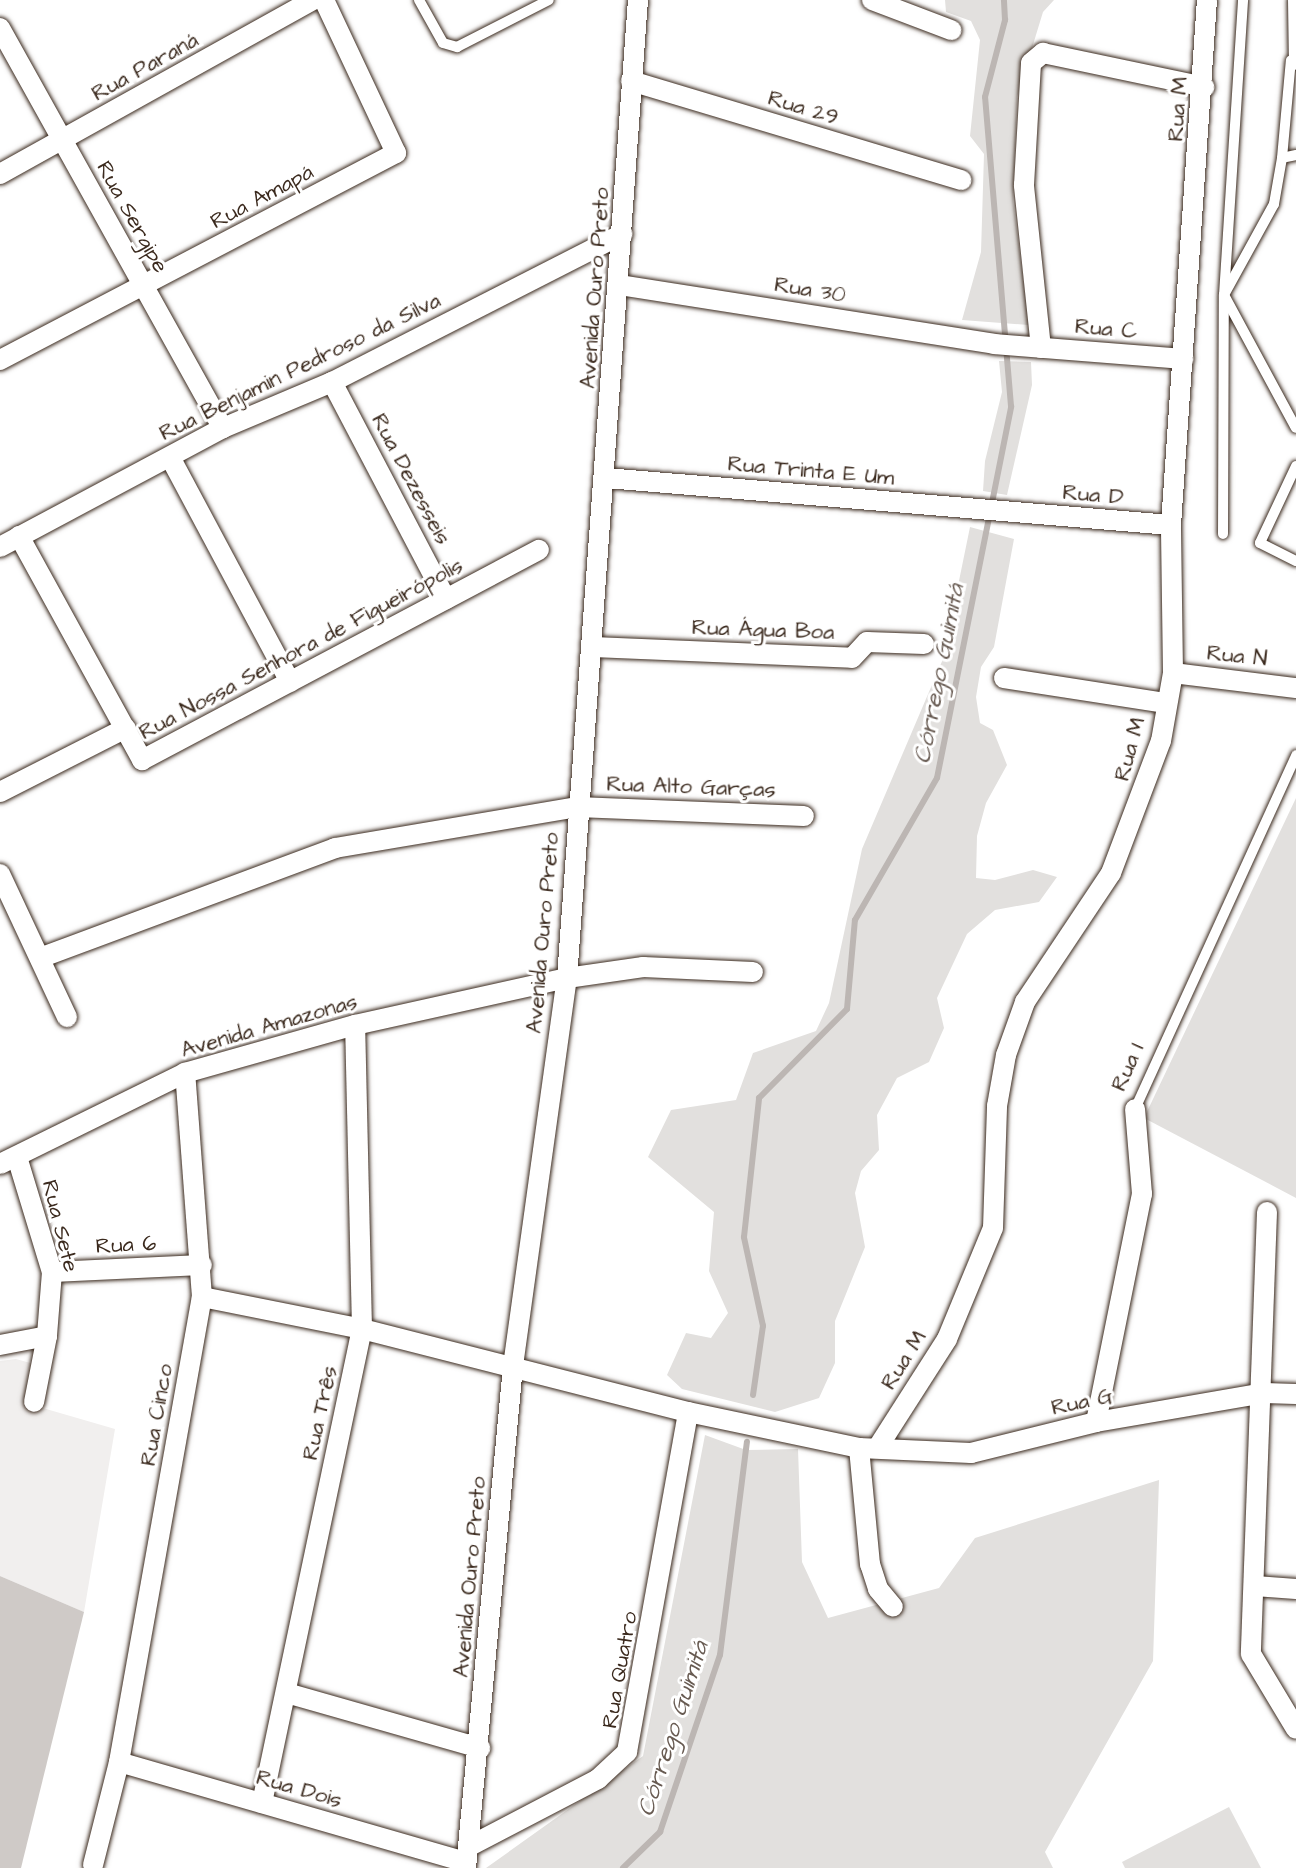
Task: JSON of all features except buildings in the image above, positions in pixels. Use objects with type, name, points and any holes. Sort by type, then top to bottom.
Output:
[{"type":"street","name":"Rua Paraná","points":[[0,174],[313,0]]},
{"type":"street","name":"Rua Amapá","points":[[0,360],[396,153],[324,0]]},
{"type":"street","name":"Avenida Ouro Preto","points":[[467,1859],[480,1748],[513,1366],[567,978],[577,807],[606,478],[638,0]]},
{"type":"street","name":"Rua M","points":[[868,1448],[947,1339],[993,1228],[997,1106],[1006,1055],[1025,1002],[1111,873],[1161,741],[1173,673],[1171,525],[1204,87],[1207,0]]},
{"type":"street","points":[[877,1],[951,30]]},
{"type":"street","name":"Rua Sergipe","points":[[0,28],[223,428]]},
{"type":"street","points":[[1034,347],[1024,185],[1027,84],[1031,63],[1043,53],[1204,87]]},
{"type":"street","name":"Rua 29","points":[[631,81],[961,180]]},
{"type":"street","name":"Rua Benjamin Pedroso da Silva","points":[[0,547],[223,428],[332,382],[623,234]]},
{"type":"street","name":"Rua 30","points":[[619,285],[994,344],[1034,347]]},
{"type":"street","name":"Rua C","points":[[1034,347],[1183,359]]},
{"type":"street","name":"Rua Dezesseis","points":[[332,382],[446,599]]},
{"type":"street","points":[[170,457],[290,682]]},
{"type":"street","name":"Rua Trinta E Um","points":[[606,478],[1011,512]]},
{"type":"street","name":"Rua D","points":[[1011,512],[1171,525]]},
{"type":"street","name":"Rua Nossa Senhora de Figueirópolis","points":[[19,536],[142,760],[539,550]]},
{"type":"street","name":"Rua Água Boa","points":[[593,647],[852,658],[867,642],[924,644]]},
{"type":"street","name":"Rua N","points":[[1173,673],[1296,688]]},
{"type":"street","points":[[1004,678],[1166,703]]},
{"type":"street","points":[[0,792],[126,728]]},
{"type":"street","name":"Rua Alto Garças","points":[[40,958],[335,848],[577,807],[804,816]]},
{"type":"street","points":[[0,874],[67,1017]]},
{"type":"street","name":"Avenida Amazonas","points":[[9,1161],[185,1073],[355,1025],[567,978],[643,967],[753,972]]},
{"type":"street","name":"Rua Três","points":[[262,1803],[362,1329],[355,1025]]},
{"type":"street","name":"Rua Cinco","points":[[93,1865],[119,1762],[202,1297],[202,1265],[185,1073]]},
{"type":"street","name":"Rua I","points":[[1096,1422],[1142,1194],[1135,1109]]},
{"type":"street","name":"Rua Sete","points":[[9,1161],[52,1272],[47,1336],[34,1402]]},
{"type":"street","points":[[1267,1212],[1264,1393],[1251,1654],[1296,1729]]},
{"type":"street","name":"Rua 6","points":[[52,1272],[202,1265]]},
{"type":"street","points":[[202,1297],[362,1329],[688,1412],[868,1448],[870,1564],[878,1589],[893,1607]]},
{"type":"street","points":[[0,1345],[47,1336]]},
{"type":"street","name":"Rua G","points":[[868,1448],[971,1453],[1096,1422],[1264,1393],[1296,1394]]},
{"type":"street","name":"Rua Quatro","points":[[467,1859],[598,1779],[627,1752],[688,1412]]},
{"type":"street","points":[[1255,1586],[1296,1589]]},
{"type":"street","points":[[287,1693],[480,1748]]},
{"type":"street","name":"Rua Dois","points":[[119,1762],[467,1859]]},
{"type":"lane","points":[[419,0],[443,43],[457,47],[549,0]]},
{"type":"lane","points":[[1223,534],[1224,295],[1243,0]]},
{"type":"lane","points":[[1224,295],[1274,204],[1293,64],[1293,0]]},
{"type":"lane","points":[[1282,158],[1296,155]]},
{"type":"lane","points":[[1224,295],[1296,428]]},
{"type":"lane","points":[[1296,466],[1260,543],[1296,561]]},
{"type":"lane","name":"Rua I","points":[[1135,1109],[1296,755]]},
{"type":"shaded area","points":[[945,0],[1054,0],[1043,12],[1017,97],[1013,201],[1029,325],[962,320],[981,252],[984,154],[970,136],[980,40],[971,21],[946,12]]},
{"type":"shaded area","points":[[999,361],[1031,362],[1032,385],[1007,495],[983,491],[985,461],[1002,392]]},
{"type":"shaded area","points":[[970,527],[1014,539],[994,647],[981,667],[976,697],[980,723],[993,730],[1007,765],[986,803],[977,836],[976,878],[995,880],[1033,870],[1057,877],[1039,902],[995,910],[967,934],[937,998],[944,1028],[929,1062],[897,1078],[877,1115],[879,1150],[861,1171],[855,1193],[865,1247],[835,1321],[835,1363],[819,1398],[775,1412],[682,1389],[667,1375],[686,1333],[711,1338],[728,1313],[709,1271],[714,1212],[648,1157],[671,1110],[736,1100],[753,1053],[816,1031],[829,1003],[862,849],[943,659]]},
{"type":"shaded area","points":[[1296,798],[1296,1198],[1144,1118]]},
{"type":"shaded area","points":[[16,1359],[34,1364],[29,1404],[115,1429],[84,1612],[0,1576],[0,1361]]},
{"type":"shaded area","points":[[705,1435],[746,1450],[798,1449],[802,1562],[828,1618],[939,1588],[975,1538],[1159,1480],[1153,1661],[1045,1852],[1053,1868],[486,1868],[643,1756]]},
{"type":"shaded area","points":[[1229,1807],[1261,1868],[1125,1868],[1122,1862]]},
{"type":"waterway","name":"Córrego Guimitá","points":[[753,1395],[763,1326],[744,1237],[759,1098],[847,1009],[855,920],[937,778],[1011,406],[985,97],[1005,20],[1004,0]]},
{"type":"waterway","name":"Córrego Guimitá","points":[[623,1868],[660,1832],[720,1655],[747,1442]]}]
